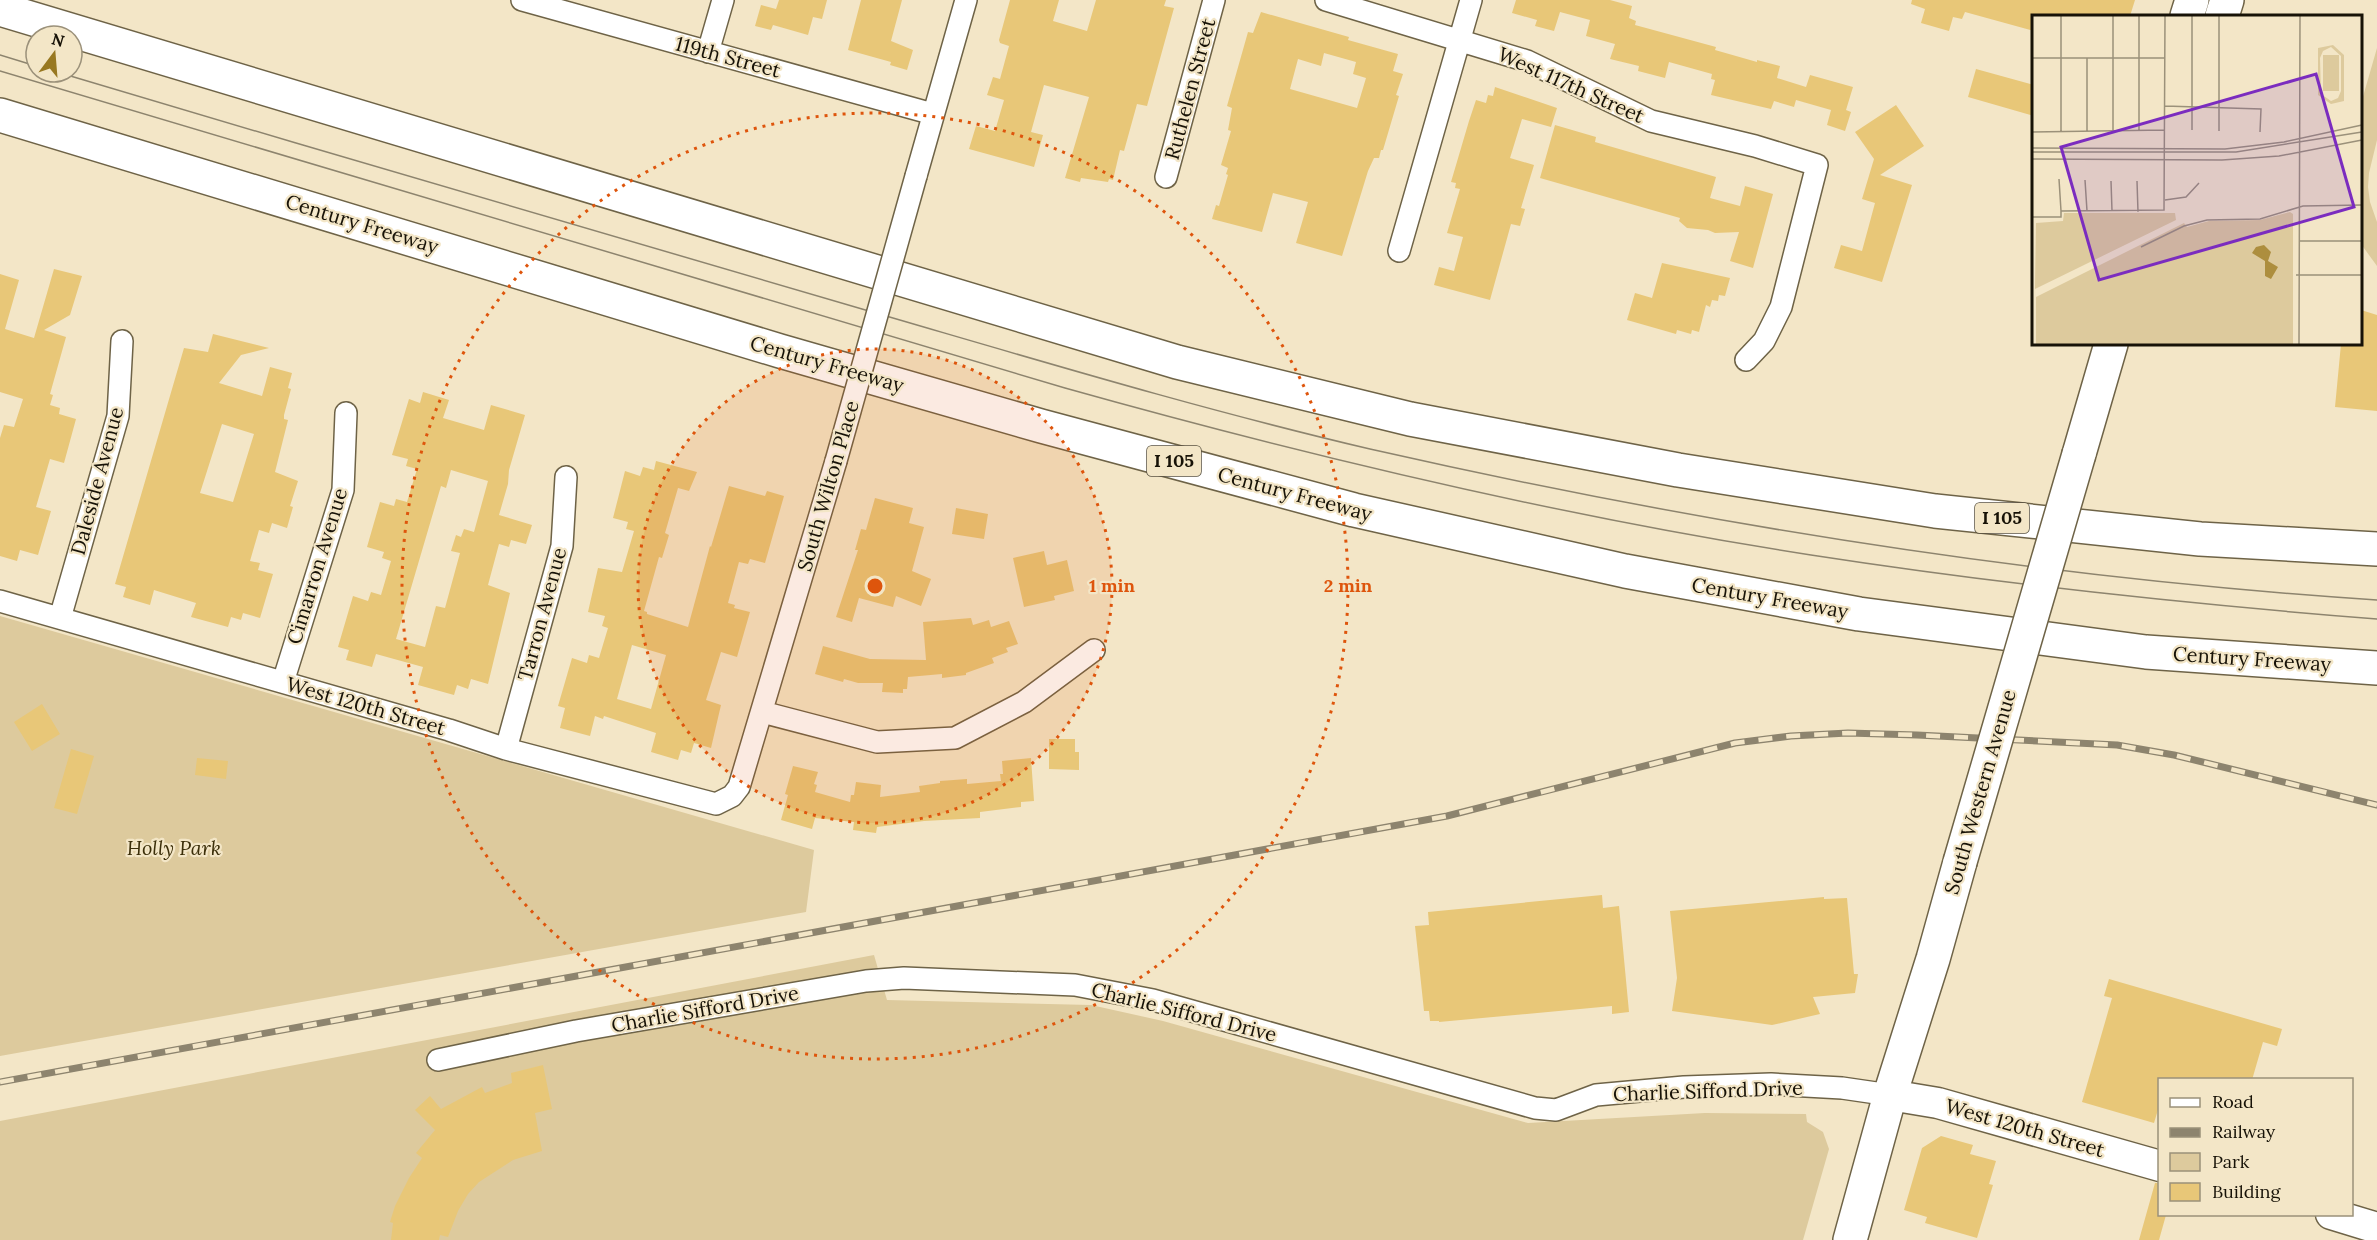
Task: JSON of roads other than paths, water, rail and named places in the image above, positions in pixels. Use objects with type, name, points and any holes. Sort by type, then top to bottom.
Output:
[{"type":"main road","points":[[2187,15],[2192,0]]},
{"type":"main road","points":[[2222,15],[2227,0]]},
{"type":"main road","name":"I 105","points":[[0,9],[1177,362],[1410,419],[1678,470],[1935,511],[2200,539],[2377,549]]},
{"type":"main road","name":"Century Freeway","points":[[0,115],[780,351],[1041,426],[1354,510],[1624,571],[1859,614],[2146,652],[2377,668]]},
{"type":"main road","name":"South Western Avenue","points":[[1850,1240],[1890,1095],[1907,1045],[2111,345]]},
{"type":"street","name":"119th Street","points":[[522,0],[933,114]]},
{"type":"street","points":[[708,52],[723,0]]},
{"type":"street","name":"South Wilton Place","points":[[732,796],[738,787],[762,711],[836,461],[966,0]]},
{"type":"street","name":"Ruthelen Street","points":[[1166,177],[1214,0]]},
{"type":"street","name":"West 117th Street","points":[[1326,0],[1527,61],[1651,121],[1755,146],[1817,165],[1781,307],[1764,341],[1746,360]]},
{"type":"street","points":[[1399,251],[1471,0]]},
{"type":"street","name":"Daleside Avenue","points":[[60,618],[118,416],[122,341]]},
{"type":"street","name":"Cimarron Avenue","points":[[283,682],[343,490],[346,413]]},
{"type":"street","name":"Tarron Avenue","points":[[506,749],[562,546],[566,477]]},
{"type":"street","name":"West 120th Street","points":[[0,601],[506,749],[716,804],[732,796]]},
{"type":"street","points":[[762,711],[877,742],[955,738],[1024,702],[1095,650]]},
{"type":"street","name":"Charlie Sifford Drive","points":[[438,1060],[576,1031],[866,981],[904,978],[1075,985],[1116,992],[1153,1000],[1534,1108],[1556,1110],[1596,1095],[1684,1087],[1771,1084],[1842,1088],[1890,1095]]},
{"type":"street","name":"West 120th Street","points":[[1890,1095],[1938,1103],[2158,1165]]},
{"type":"street","points":[[2335,1216],[2377,1227]]},
{"type":"tram line","points":[[0,55],[24,62]]},
{"type":"tram line","points":[[0,71],[1065,388],[1250,438],[1436,483],[1623,522],[1811,555],[2093,592],[2377,619]]},
{"type":"tram line","points":[[84,80],[1052,364],[1242,417],[1370,449],[1619,501],[1870,544],[2123,578],[2377,600]]},
{"type":"railway","points":[[0,1082],[1447,816],[1735,743],[1791,736],[1848,733],[2117,745],[2174,755],[2377,805]]},
{"type":"park label","name":"Holly Park","points":[[174,848]]}]
